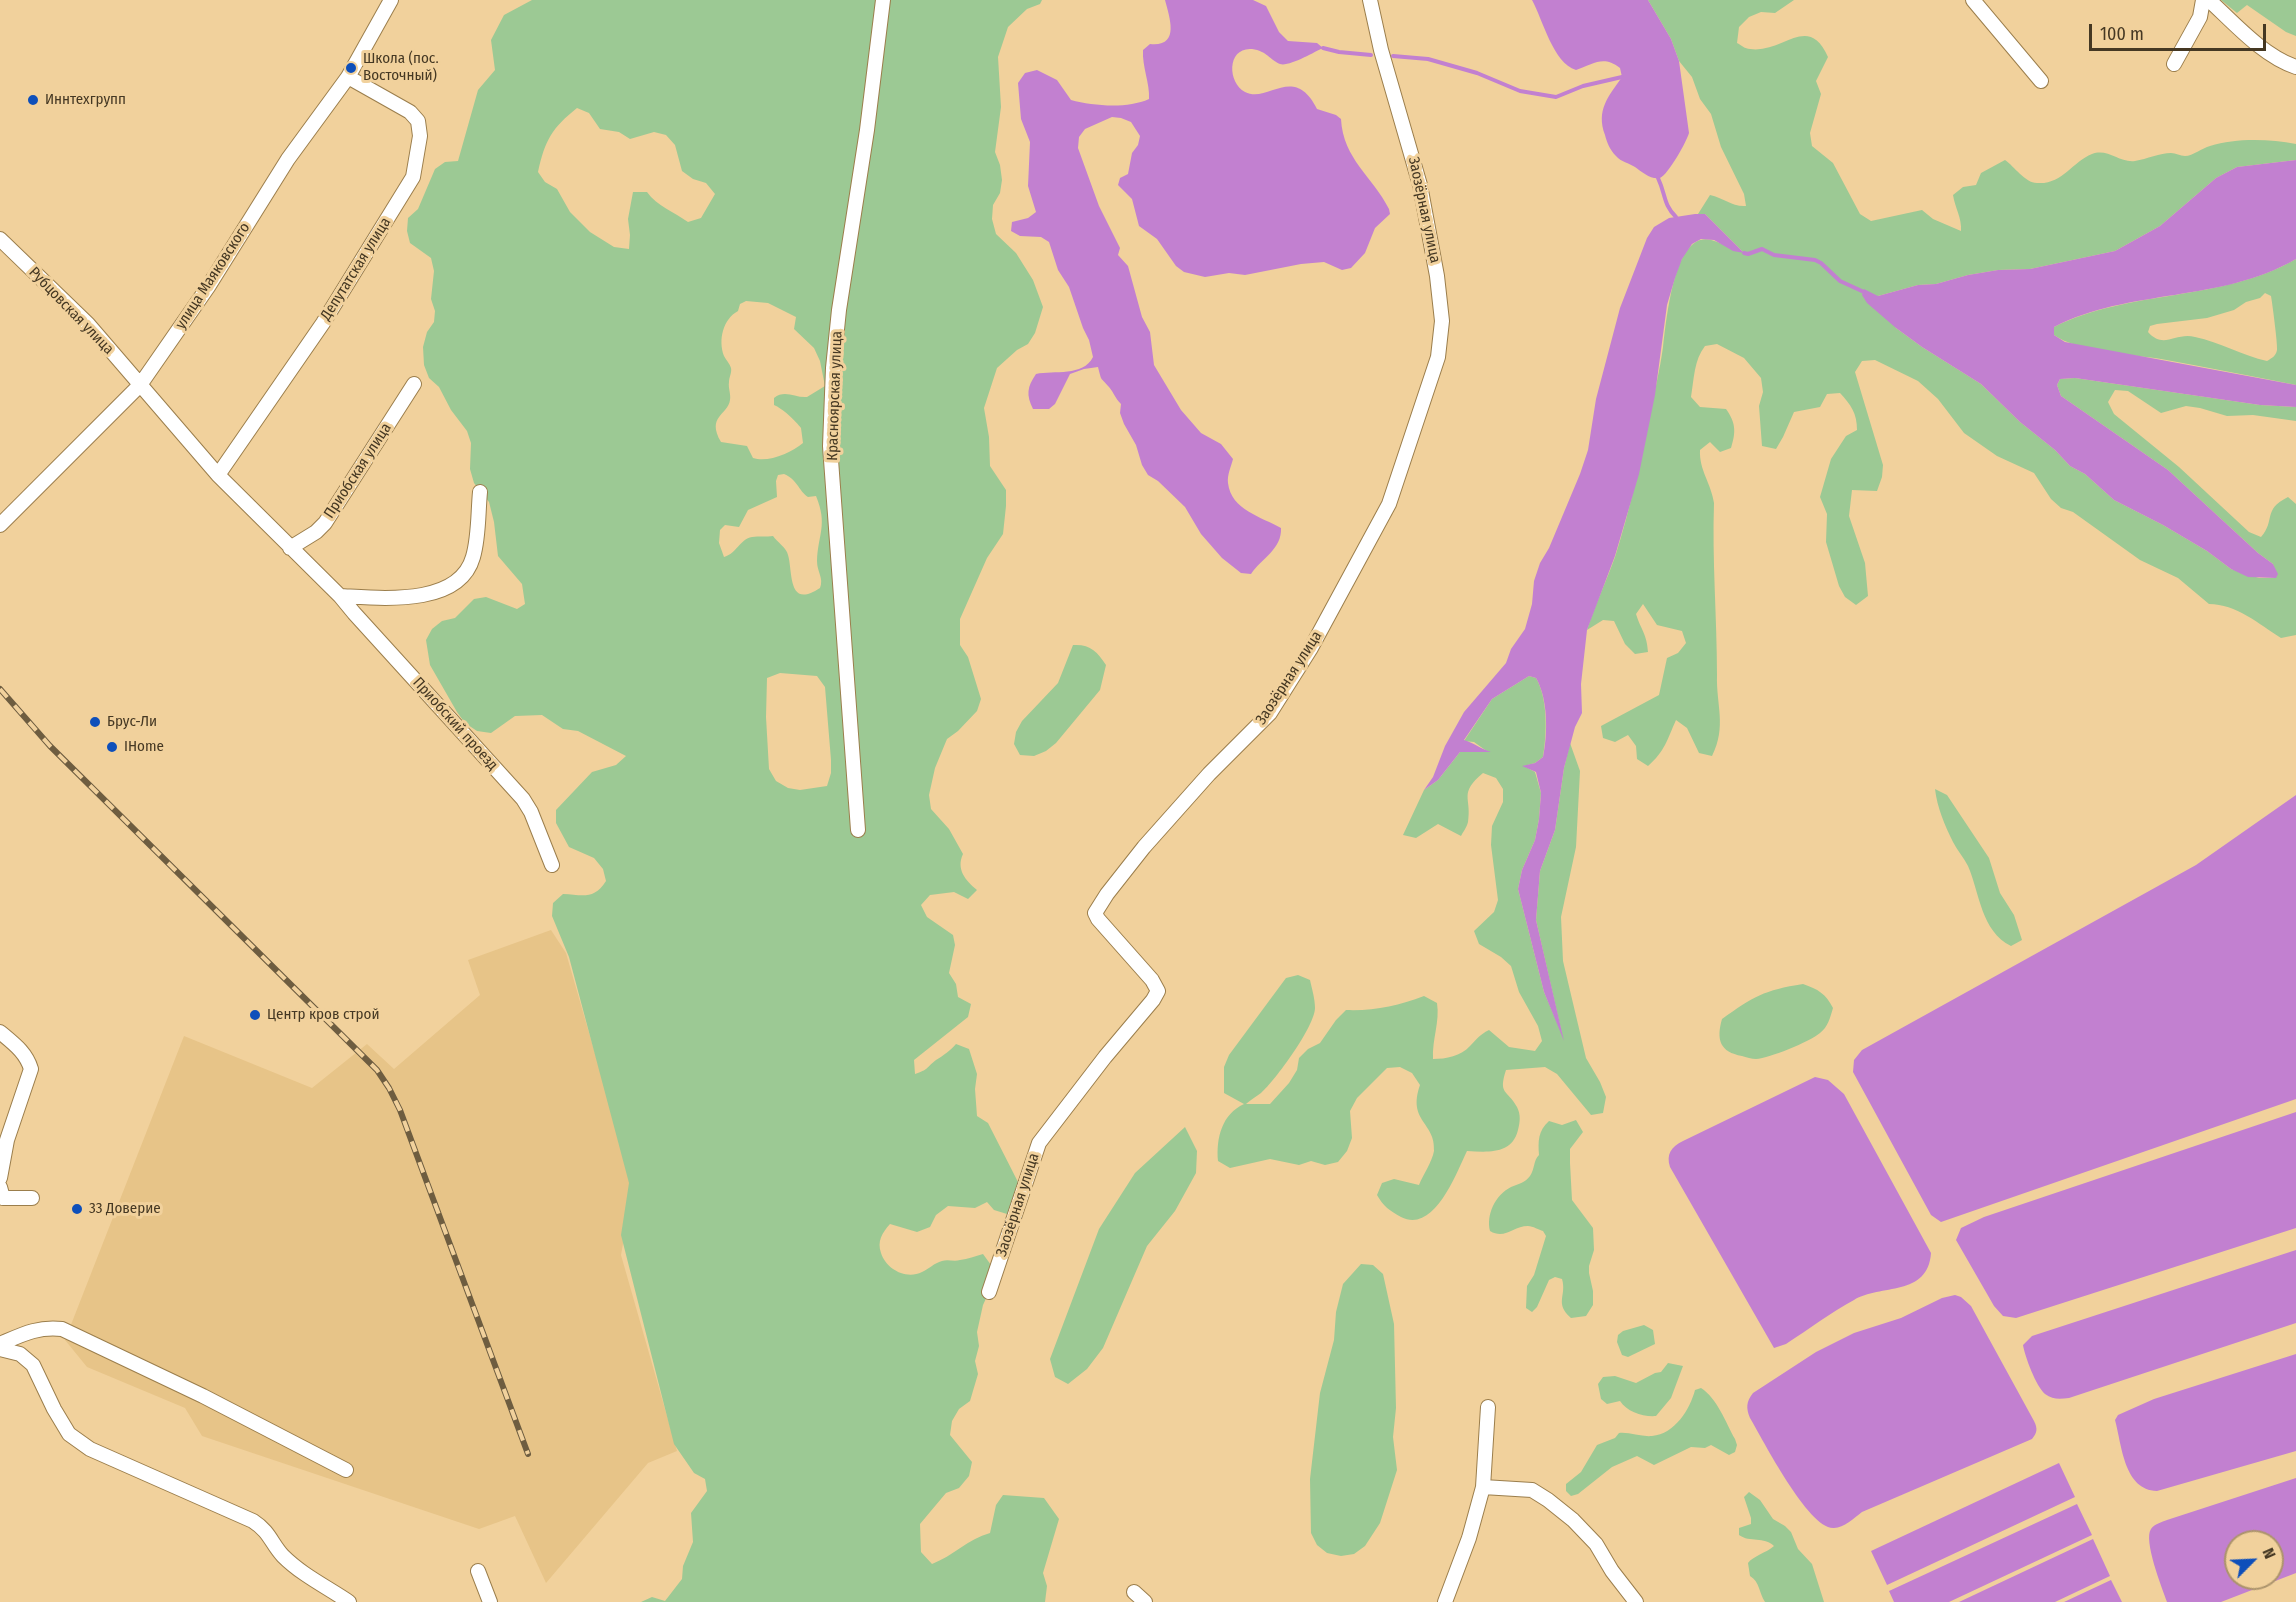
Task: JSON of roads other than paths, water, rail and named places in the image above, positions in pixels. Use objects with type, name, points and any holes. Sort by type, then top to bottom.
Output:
[{"type":"street","name":"улица Маяковского","points":[[4,521],[140,385],[208,287],[288,159],[348,77],[391,0]]},
{"type":"street","name":"Красноярская улица","points":[[858,830],[830,446],[838,310],[867,130],[883,0]]},
{"type":"street","name":"Заозёрная улица","points":[[989,1292],[1039,1143],[1158,991],[1152,980],[1098,919],[1095,912],[1144,847],[1209,774],[1270,713],[1311,648],[1389,504],[1438,357],[1442,321],[1437,276],[1420,184],[1381,50],[1370,0]]},
{"type":"street","points":[[1973,0],[2041,81]]},
{"type":"street","points":[[2174,64],[2200,17],[2203,0]]},
{"type":"street","points":[[2209,0],[2262,47],[2296,67]]},
{"type":"street","name":"Депутатская улица","points":[[218,475],[323,323],[413,177],[420,136],[418,121],[411,112],[348,77]]},
{"type":"street","name":"Рубцовская улица","points":[[0,239],[88,324],[140,385]]},
{"type":"street","name":"Приобская улица","points":[[290,548],[316,532],[325,523],[414,384]]},
{"type":"street","name":"Приобский проезд","points":[[140,385],[218,475],[340,596],[523,798],[552,864]]},
{"type":"street","points":[[340,596],[390,599],[418,596],[455,583],[465,573],[473,557],[480,492]]},
{"type":"street","points":[[0,505],[4,521]]},
{"type":"street","points":[[0,1032],[22,1052],[31,1069],[7,1140],[0,1178]]},
{"type":"street","points":[[1,1194],[32,1198]]},
{"type":"street","points":[[0,1344],[31,1330],[62,1329],[203,1396],[346,1470]]},
{"type":"street","points":[[0,1349],[20,1354],[33,1365],[69,1434],[90,1449],[253,1521],[265,1529],[282,1555],[300,1570],[349,1602]]},
{"type":"street","points":[[1445,1602],[1469,1538],[1483,1487],[1488,1407]]},
{"type":"street","points":[[1483,1487],[1532,1490],[1548,1500],[1574,1521],[1596,1544],[1612,1571],[1636,1602]]},
{"type":"street","points":[[478,1571],[490,1602]]},
{"type":"street","points":[[1134,1592],[1145,1602]]},
{"type":"waterway","points":[[1323,48],[1371,55]]},
{"type":"waterway","points":[[1393,56],[1428,59],[1477,73],[1520,91],[1556,97],[1583,86],[1622,77]]},
{"type":"waterway","points":[[1658,178],[1667,203],[1676,217]]},
{"type":"waterway","points":[[1744,253],[1748,254],[1762,249],[1774,255],[1815,260],[1840,281],[1864,292]]},
{"type":"railway","points":[[0,689],[50,746],[377,1070],[400,1110],[528,1454]]},
{"type":"place","name":"Школа (пос. Восточный)","points":[[351,68]]},
{"type":"place","name":"Иннтехгрупп","points":[[33,100]]},
{"type":"place","name":"Брус-Ли","points":[[95,722]]},
{"type":"place","name":"IHome","points":[[112,747]]},
{"type":"place","name":"Центр кров строй","points":[[255,1015]]},
{"type":"place","name":"33 Доверие","points":[[77,1209]]}]
